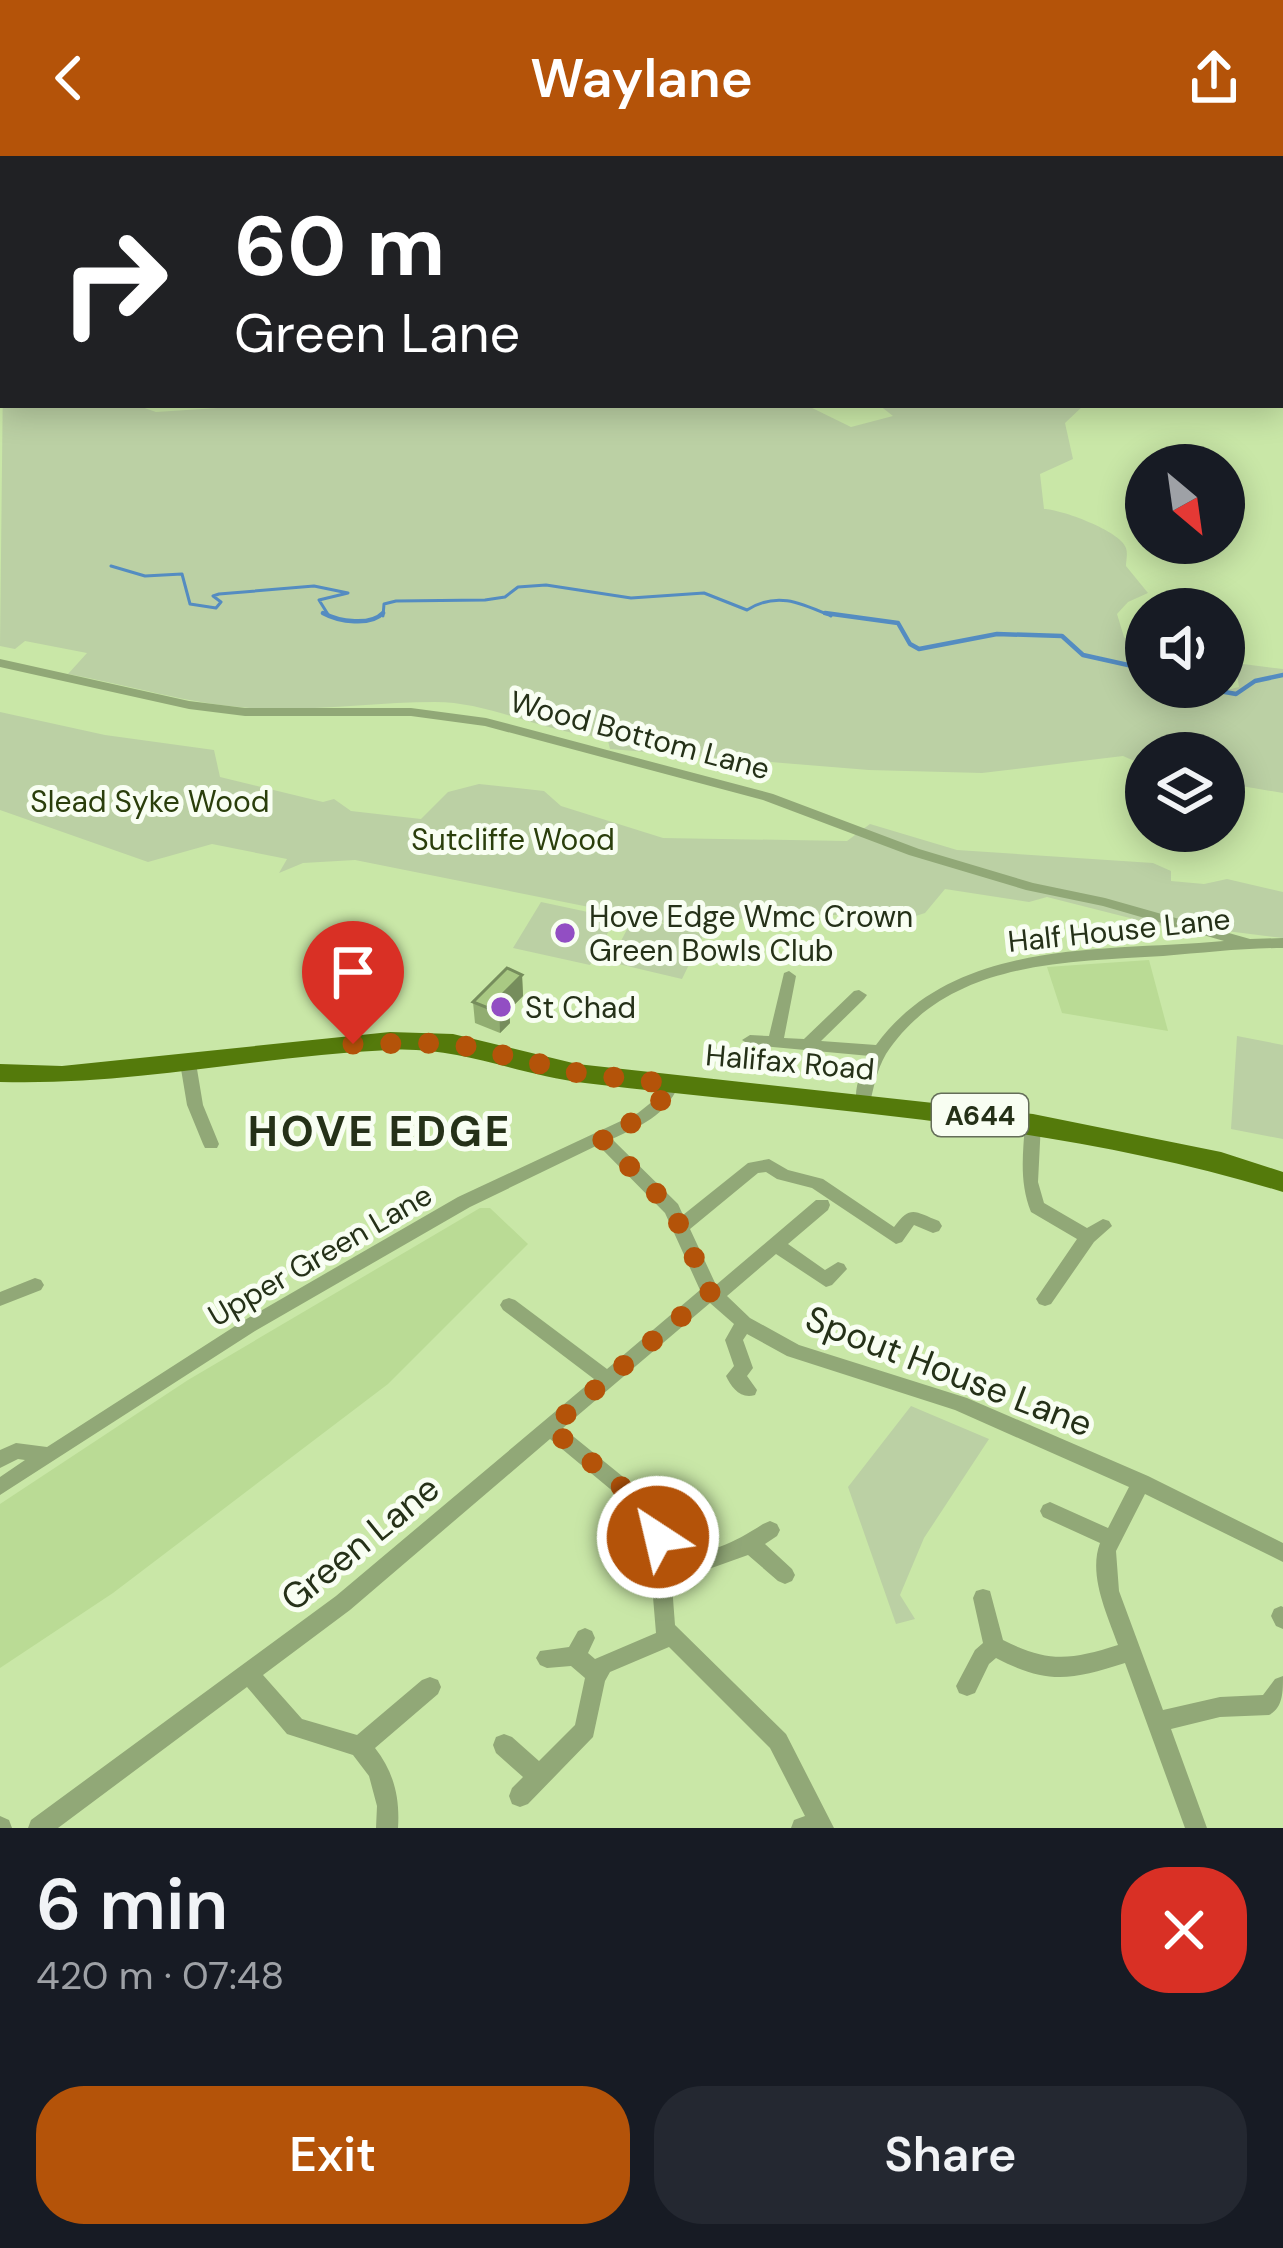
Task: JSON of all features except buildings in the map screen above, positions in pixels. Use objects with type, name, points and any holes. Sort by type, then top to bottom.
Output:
[{"type":"main road","name":"Halifax Road","points":[[0,1073],[62,1075],[390,1041],[453,1043],[578,1073],[1033,1123],[1221,1162],[1283,1182]]},
{"type":"street","name":"Wood Bottom Lane","points":[[0,663],[189,705],[245,712],[411,712],[486,722],[768,797],[914,852],[1250,944]]},
{"type":"street","points":[[1250,944],[1283,943]]},
{"type":"street","name":"Half House Lane","points":[[863,1102],[865,1075],[879,1051],[929,997],[991,972],[1042,960],[1250,944]]},
{"type":"street","points":[[775,1042],[789,976]]},
{"type":"street","points":[[807,1045],[859,995]]},
{"type":"street","points":[[750,1040],[879,1051]]},
{"type":"street","points":[[188,1063],[195,1105],[211,1144]]},
{"type":"street","name":"Upper Green Lane","points":[[0,1487],[249,1326],[403,1237],[464,1202],[644,1117],[664,1100],[670,1084]]},
{"type":"street","points":[[1033,1123],[1030,1182],[1037,1207],[1096,1232],[1045,1300]]},
{"type":"street","name":"Spout House Lane","points":[[600,1137],[682,1226],[712,1294],[744,1323],[793,1351],[960,1404],[1142,1482],[1283,1552]]},
{"type":"street","points":[[682,1226],[754,1167],[769,1165],[783,1175],[817,1183],[896,1237],[911,1217],[933,1226]]},
{"type":"street","name":"Green Lane","points":[[39,1828],[343,1603],[822,1205]]},
{"type":"street","points":[[776,1245],[826,1280],[838,1269]]},
{"type":"street","points":[[6,1304],[35,1285]]},
{"type":"street","points":[[509,1304],[607,1379]]},
{"type":"street","points":[[744,1323],[734,1340],[744,1368],[735,1376],[748,1390]]},
{"type":"street","points":[[550,1428],[647,1508],[658,1537],[665,1629],[778,1741],[815,1825]]},
{"type":"street","points":[[0,1460],[16,1451],[48,1455]]},
{"type":"street","points":[[1142,1482],[1106,1552],[1109,1592],[1196,1828]]},
{"type":"street","points":[[1050,1510],[1112,1539]]},
{"type":"street","points":[[661,1563],[705,1565],[770,1530]]},
{"type":"street","points":[[750,1544],[785,1575]]},
{"type":"street","points":[[983,1598],[994,1646]]},
{"type":"street","points":[[520,1796],[585,1730],[603,1665],[671,1636]]},
{"type":"street","points":[[994,1646],[1038,1667],[1067,1671],[1131,1651]]},
{"type":"street","points":[[967,1686],[977,1663],[994,1646]]},
{"type":"street","points":[[548,1658],[580,1647],[598,1675]]},
{"type":"street","points":[[248,1673],[295,1727],[360,1747],[379,1771],[388,1806],[387,1828]]},
{"type":"street","points":[[1157,1722],[1220,1707],[1269,1705],[1283,1686]]},
{"type":"street","points":[[360,1747],[430,1687]]},
{"type":"street","points":[[505,1744],[540,1777]]},
{"type":"shaded area","points":[[1149,960],[1168,1031],[1062,1013],[1047,967]]},
{"type":"shaded area","points":[[480,1208],[490,1208],[528,1244],[388,1384],[113,1593],[0,1668],[0,1504],[188,1380]]},
{"type":"green space","points":[[3,408],[145,408],[156,412],[217,408],[812,408],[851,427],[893,416],[883,408],[1081,408],[1065,423],[1073,459],[1040,474],[1044,509],[1076,517],[1122,541],[1125,564],[1144,588],[1125,588],[1125,605],[1117,614],[1125,638],[1125,708],[1245,708],[1245,664],[1283,669],[1283,793],[1245,787],[1245,732],[1125,732],[1125,757],[982,773],[869,770],[610,749],[607,737],[564,731],[457,703],[296,709],[227,706],[68,674],[87,653],[25,641],[15,649],[0,646]]},
{"type":"green space","name":"Sutcliffe Wood","points":[[0,712],[105,735],[214,750],[220,777],[323,802],[334,799],[351,811],[421,819],[448,792],[479,784],[544,791],[561,806],[663,838],[847,841],[870,824],[957,850],[1153,863],[1171,871],[1171,881],[1204,884],[1227,879],[1283,892],[1283,938],[1195,927],[1189,933],[1047,897],[1029,902],[945,889],[925,913],[894,923],[854,915],[750,915],[720,932],[710,932],[644,919],[704,934],[682,979],[610,962],[634,916],[355,860],[303,863],[279,873],[287,859],[212,844],[148,862],[0,810]]},
{"type":"green space","name":"Hove Edge Wmc Crown Green Bowls Club","points":[[541,902],[616,918],[590,965],[513,948]]},
{"type":"green space","points":[[1237,1036],[1283,1045],[1283,1139],[1231,1129]]},
{"type":"green space","points":[[911,1406],[989,1439],[924,1538],[900,1595],[915,1619],[896,1624],[848,1487]]},
{"type":"waterway","points":[[111,566],[145,576],[182,574],[190,604],[216,608],[221,602],[213,596],[219,594],[314,586],[348,593],[319,600],[329,615]]},
{"type":"waterway","points":[[383,616],[384,604],[396,601],[485,600],[505,597],[518,587],[546,585],[631,598],[704,593],[747,610],[769,601],[789,601],[831,616]]},
{"type":"waterway","points":[[323,613],[329,615]]},
{"type":"waterway","points":[[329,615],[354,621],[383,613]]},
{"type":"waterway","points":[[825,613],[898,623],[910,644],[919,649],[997,634],[1062,636],[1083,655],[1125,664]]},
{"type":"waterway","points":[[1245,688],[1283,675]]},
{"type":"place","name":"Hove Edge Wmc Crown Green Bowls Club","points":[[565,933]]},
{"type":"place","name":"St Chad","points":[[501,1007]]},
{"type":"district","name":"HOVE EDGE","points":[[380,1131]]},
{"type":"route","points":[[353,1044],[453,1043],[578,1073],[670,1084],[664,1100],[644,1117],[600,1137],[672,1209],[710,1292],[550,1428],[647,1508],[658,1537]]},
{"type":"park label","name":"Slead Syke Wood","points":[[150,801]]}]
